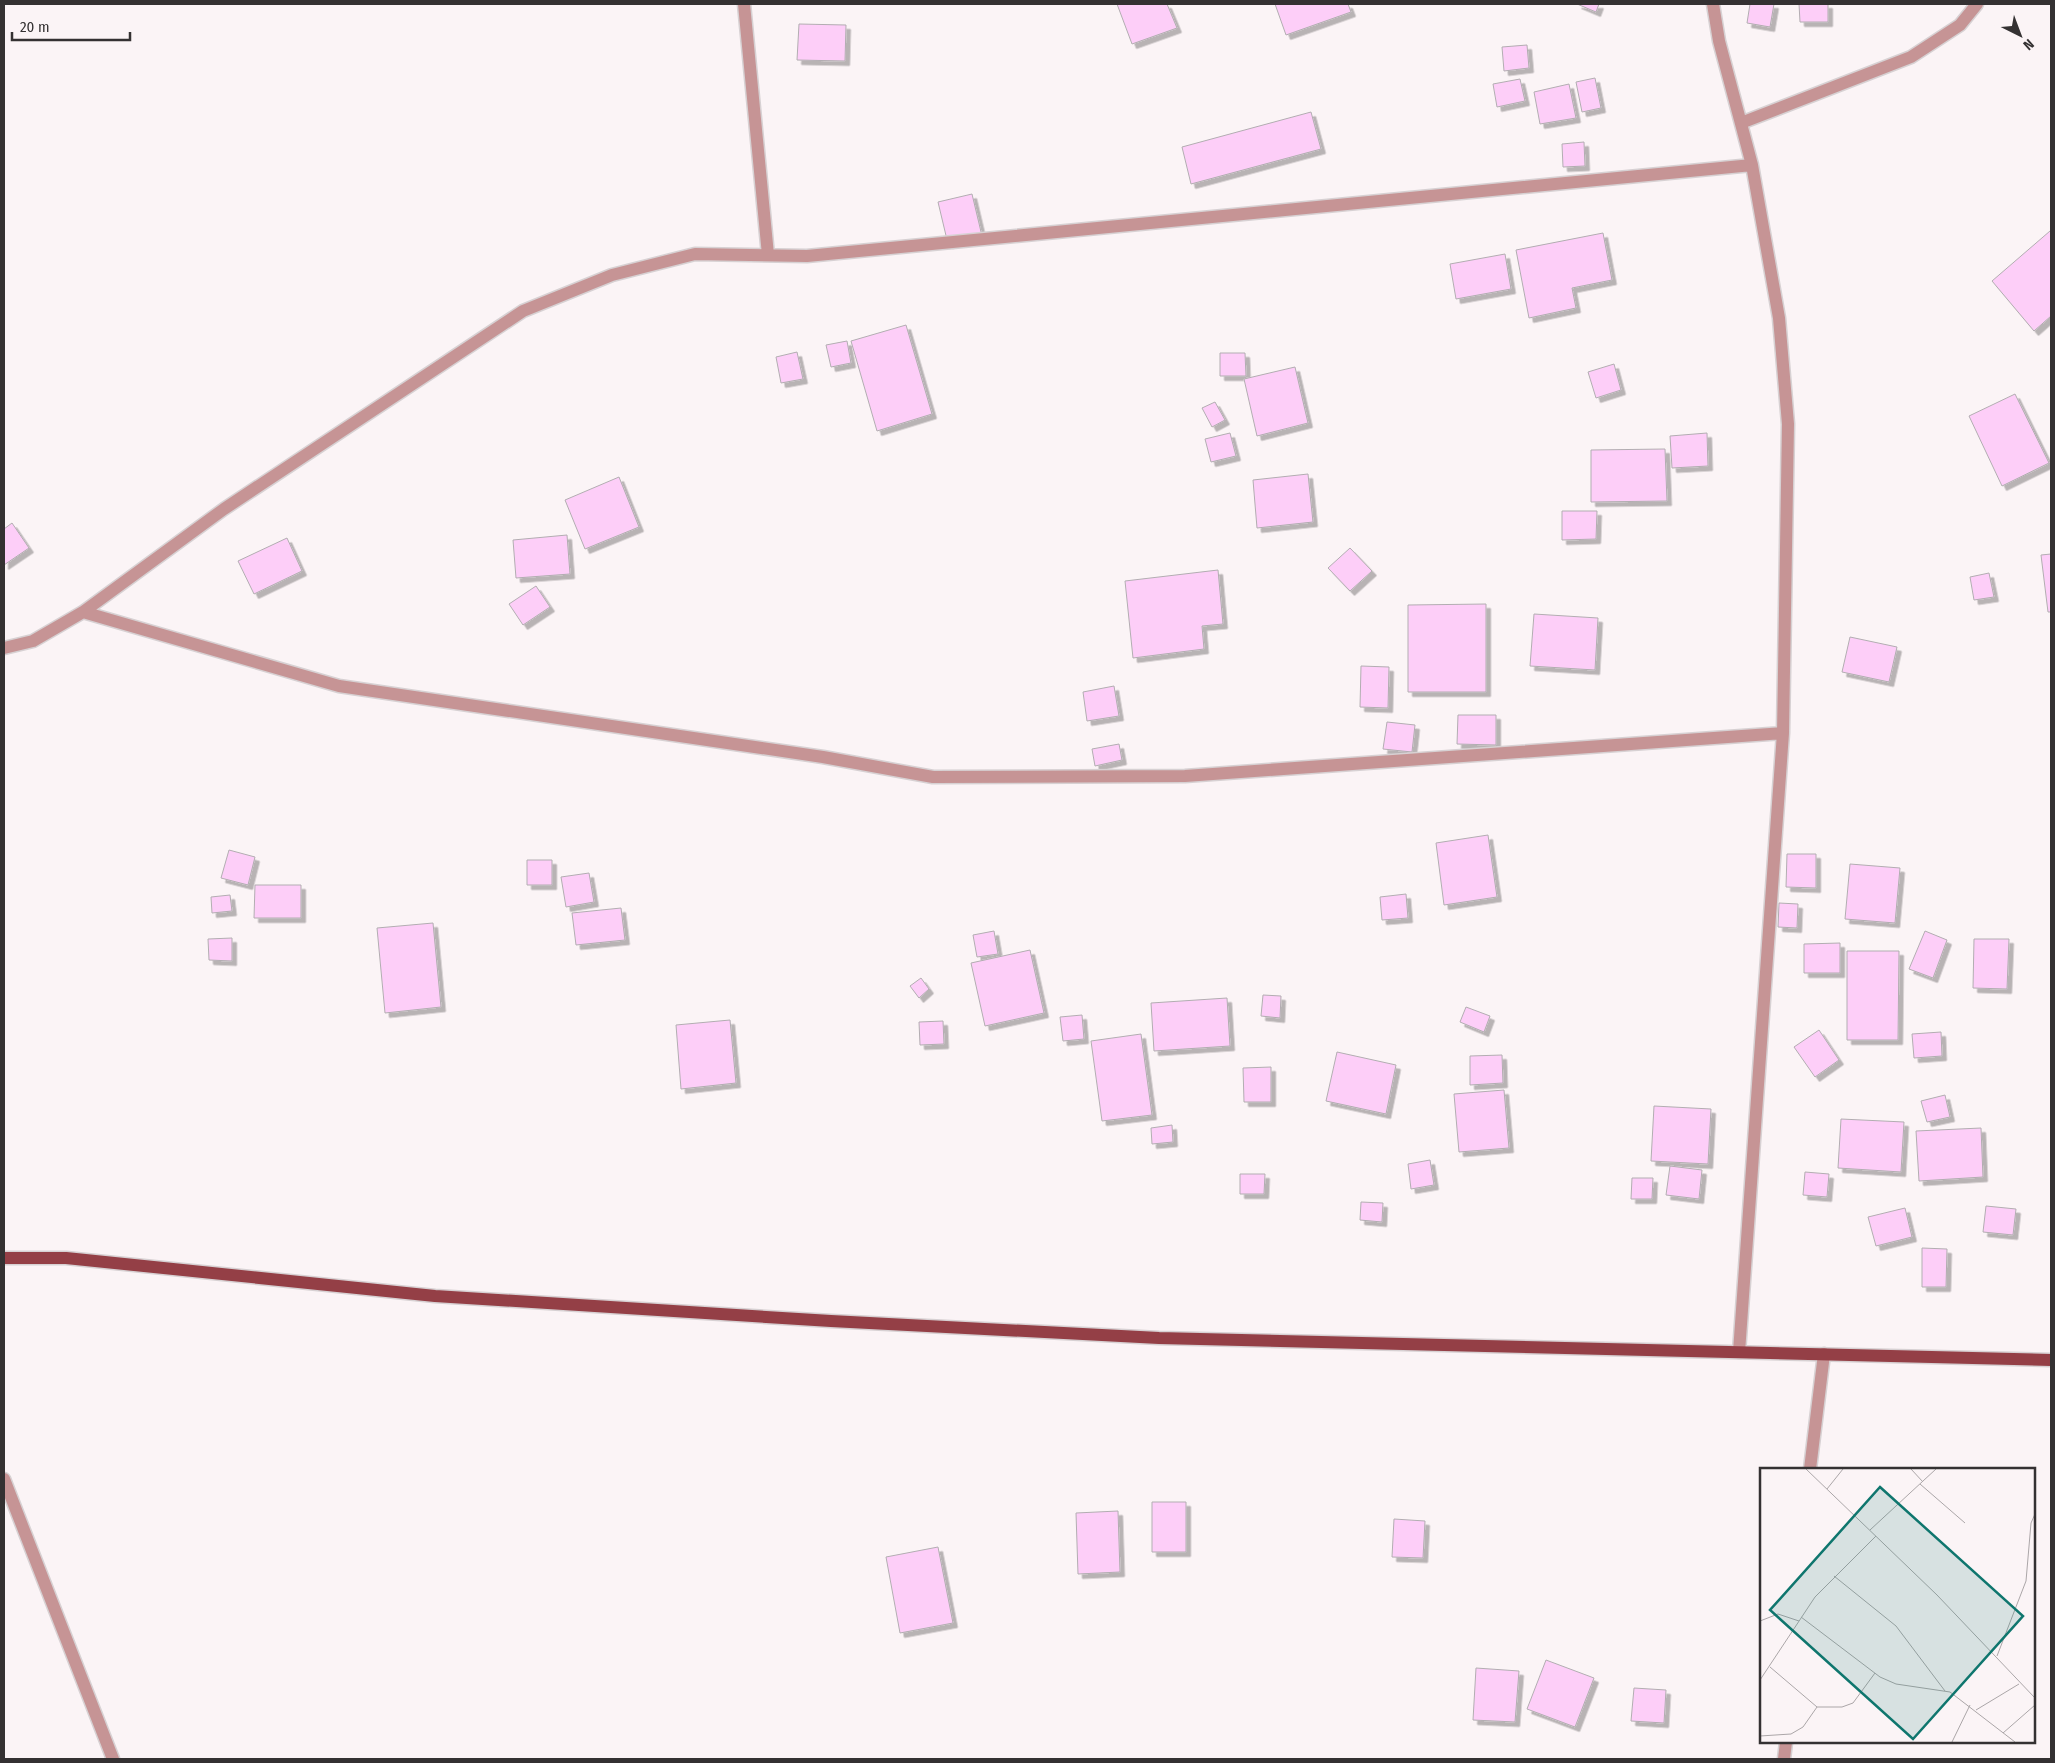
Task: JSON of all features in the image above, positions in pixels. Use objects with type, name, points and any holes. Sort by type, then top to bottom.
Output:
[{"type":"main road","points":[[4,1258],[66,1258],[435,1296],[832,1321],[1159,1338],[2051,1360]]},
{"type":"street","points":[[744,4],[768,255]]},
{"type":"street","points":[[1713,4],[1718,41],[1752,165],[1779,318],[1788,424],[1783,733],[1739,1352]]},
{"type":"street","points":[[1741,123],[1911,57],[1960,25],[1976,4]]},
{"type":"street","points":[[4,648],[33,640],[82,612],[224,509],[523,311],[612,275],[695,254],[807,256],[1752,165]]},
{"type":"street","points":[[82,612],[339,686],[823,757],[933,777],[1185,776],[1783,733]]},
{"type":"street","points":[[1810,1468],[1824,1354]]},
{"type":"street","points":[[4,1479],[113,1759]]},
{"type":"street","points":[[1784,1759],[1786,1743]]},
{"type":"building","points":[[1117,4],[1167,4],[1177,28],[1132,44]]},
{"type":"building","points":[[1275,4],[1348,4],[1351,12],[1286,35]]},
{"type":"building","points":[[1577,4],[1599,4],[1596,12]]},
{"type":"building","points":[[1750,4],[1774,4],[1770,27],[1747,23]]},
{"type":"building","points":[[1799,4],[1828,4],[1828,22],[1800,22]]},
{"type":"building","points":[[799,24],[846,25],[845,61],[797,60]]},
{"type":"building","points":[[1527,45],[1529,68],[1504,71],[1502,47]]},
{"type":"building","points":[[1595,78],[1601,108],[1582,112],[1576,82]]},
{"type":"building","points":[[1520,79],[1525,101],[1497,107],[1493,84]]},
{"type":"building","points":[[1569,84],[1576,118],[1540,124],[1534,92]]},
{"type":"building","points":[[1311,112],[1321,149],[1191,184],[1182,147]]},
{"type":"building","points":[[1584,142],[1585,166],[1563,167],[1562,144]]},
{"type":"building","points":[[972,194],[982,236],[948,244],[938,202]]},
{"type":"building","points":[[2050,231],[2051,316],[2034,331],[1992,281]]},
{"type":"building","points":[[1603,233],[1612,280],[1572,288],[1576,308],[1529,318],[1516,250]]},
{"type":"building","points":[[1505,254],[1511,289],[1456,299],[1450,264]]},
{"type":"building","points":[[906,325],[932,414],[877,431],[851,341]]},
{"type":"building","points":[[847,341],[851,363],[831,367],[826,345]]},
{"type":"building","points":[[797,352],[803,379],[781,383],[776,357]]},
{"type":"building","points":[[1220,353],[1245,353],[1246,376],[1220,376]]},
{"type":"building","points":[[1614,364],[1621,390],[1596,398],[1588,372]]},
{"type":"building","points":[[1295,367],[1308,423],[1257,436],[1244,379]]},
{"type":"building","points":[[2015,394],[2049,463],[2002,486],[1969,416]]},
{"type":"building","points":[[1215,402],[1225,420],[1212,427],[1202,408]]},
{"type":"building","points":[[1230,433],[1236,456],[1211,462],[1205,439]]},
{"type":"building","points":[[1707,433],[1708,466],[1672,468],[1670,436]]},
{"type":"building","points":[[1665,449],[1667,501],[1591,502],[1591,450]]},
{"type":"building","points":[[1308,474],[1313,522],[1257,528],[1253,480]]},
{"type":"building","points":[[619,477],[639,527],[585,549],[565,500]]},
{"type":"building","points":[[1562,511],[1597,511],[1596,539],[1562,540]]},
{"type":"building","points":[[12,523],[29,548],[4,565],[4,529]]},
{"type":"building","points":[[567,535],[570,574],[516,578],[513,540]]},
{"type":"building","points":[[287,538],[302,571],[254,594],[238,561]]},
{"type":"building","points":[[1350,548],[1372,571],[1350,591],[1328,568]]},
{"type":"building","points":[[2051,554],[2051,612],[2048,612],[2041,555]]},
{"type":"building","points":[[1218,570],[1223,624],[1202,626],[1204,649],[1133,658],[1125,581]]},
{"type":"building","points":[[1989,573],[1994,597],[1974,600],[1970,577]]},
{"type":"building","points":[[536,586],[550,607],[523,625],[509,604]]},
{"type":"building","points":[[1486,604],[1486,692],[1408,692],[1408,605]]},
{"type":"building","points":[[1534,614],[1598,618],[1595,670],[1530,666]]},
{"type":"building","points":[[1850,637],[1897,647],[1889,682],[1842,672]]},
{"type":"building","points":[[1361,666],[1389,667],[1388,708],[1360,707]]},
{"type":"building","points":[[1114,686],[1119,716],[1087,721],[1083,692]]},
{"type":"building","points":[[1458,715],[1496,715],[1496,745],[1457,744]]},
{"type":"building","points":[[1387,722],[1415,725],[1412,752],[1383,749]]},
{"type":"building","points":[[1119,744],[1122,760],[1095,766],[1092,749]]},
{"type":"building","points":[[1488,835],[1497,897],[1444,905],[1436,843]]},
{"type":"building","points":[[229,850],[255,857],[248,885],[221,878]]},
{"type":"building","points":[[1787,854],[1816,854],[1816,888],[1786,887]]},
{"type":"building","points":[[527,860],[552,860],[552,885],[527,885]]},
{"type":"building","points":[[1850,864],[1900,868],[1895,923],[1845,919]]},
{"type":"building","points":[[589,873],[594,902],[566,907],[561,877]]},
{"type":"building","points":[[255,885],[301,885],[301,918],[254,918]]},
{"type":"building","points":[[1406,894],[1408,918],[1382,920],[1380,897]]},
{"type":"building","points":[[230,895],[232,911],[212,913],[211,897]]},
{"type":"building","points":[[1779,903],[1798,904],[1797,928],[1778,927]]},
{"type":"building","points":[[621,908],[625,940],[576,945],[572,913]]},
{"type":"building","points":[[433,923],[441,1007],[385,1013],[377,928]]},
{"type":"building","points":[[994,931],[998,954],[977,957],[973,935]]},
{"type":"building","points":[[1925,931],[1947,940],[1933,978],[1909,969]]},
{"type":"building","points":[[232,938],[232,961],[209,960],[208,939]]},
{"type":"building","points":[[1974,939],[2009,939],[2007,989],[1973,988]]},
{"type":"building","points":[[1840,943],[1840,973],[1804,973],[1804,944]]},
{"type":"building","points":[[1030,950],[1044,1013],[985,1026],[971,963]]},
{"type":"building","points":[[1847,951],[1899,951],[1898,1040],[1847,1040]]},
{"type":"building","points":[[921,978],[929,989],[919,998],[910,986]]},
{"type":"building","points":[[1263,995],[1281,996],[1280,1018],[1261,1016]]},
{"type":"building","points":[[1227,998],[1230,1046],[1154,1051],[1151,1003]]},
{"type":"building","points":[[1466,1007],[1490,1016],[1484,1032],[1460,1022]]},
{"type":"building","points":[[1082,1015],[1084,1039],[1063,1041],[1060,1017]]},
{"type":"building","points":[[730,1020],[736,1083],[681,1089],[676,1025]]},
{"type":"building","points":[[943,1021],[944,1044],[920,1045],[919,1022]]},
{"type":"building","points":[[1819,1030],[1839,1060],[1815,1077],[1794,1047]]},
{"type":"building","points":[[1941,1032],[1942,1056],[1914,1058],[1912,1034]]},
{"type":"building","points":[[1141,1034],[1152,1115],[1102,1121],[1091,1041]]},
{"type":"building","points":[[1337,1052],[1396,1065],[1386,1114],[1326,1101]]},
{"type":"building","points":[[1502,1055],[1503,1083],[1470,1085],[1470,1056]]},
{"type":"building","points":[[1271,1067],[1271,1102],[1244,1102],[1243,1068]]},
{"type":"building","points":[[1504,1090],[1509,1148],[1459,1152],[1454,1094]]},
{"type":"building","points":[[1945,1095],[1950,1117],[1927,1122],[1921,1101]]},
{"type":"building","points":[[1654,1106],[1711,1109],[1708,1164],[1651,1161]]},
{"type":"building","points":[[1841,1119],[1904,1122],[1901,1172],[1838,1168]]},
{"type":"building","points":[[1172,1125],[1173,1142],[1152,1144],[1151,1128]]},
{"type":"building","points":[[1981,1128],[1983,1177],[1919,1181],[1916,1131]]},
{"type":"building","points":[[1430,1160],[1434,1185],[1411,1189],[1408,1164]]},
{"type":"building","points":[[1670,1166],[1702,1170],[1699,1199],[1666,1195]]},
{"type":"building","points":[[1805,1172],[1829,1174],[1827,1197],[1803,1195]]},
{"type":"building","points":[[1240,1174],[1265,1174],[1264,1194],[1240,1194]]},
{"type":"building","points":[[1632,1178],[1653,1178],[1652,1199],[1631,1199]]},
{"type":"building","points":[[1361,1202],[1383,1203],[1382,1222],[1360,1220]]},
{"type":"building","points":[[1986,1206],[2016,1209],[2013,1235],[1983,1232]]},
{"type":"building","points":[[1905,1208],[1912,1237],[1876,1246],[1868,1217]]},
{"type":"building","points":[[1922,1248],[1947,1249],[1946,1287],[1922,1287]]},
{"type":"building","points":[[1152,1502],[1186,1502],[1186,1552],[1152,1552]]},
{"type":"building","points":[[1118,1511],[1120,1572],[1078,1574],[1076,1513]]},
{"type":"building","points":[[1394,1519],[1425,1521],[1423,1558],[1392,1557]]},
{"type":"building","points":[[938,1547],[953,1623],[900,1633],[886,1557]]},
{"type":"building","points":[[1546,1660],[1594,1678],[1575,1727],[1527,1709]]},
{"type":"building","points":[[1476,1668],[1519,1671],[1515,1722],[1473,1720]]},
{"type":"building","points":[[1634,1688],[1666,1690],[1664,1723],[1631,1721]]}]
